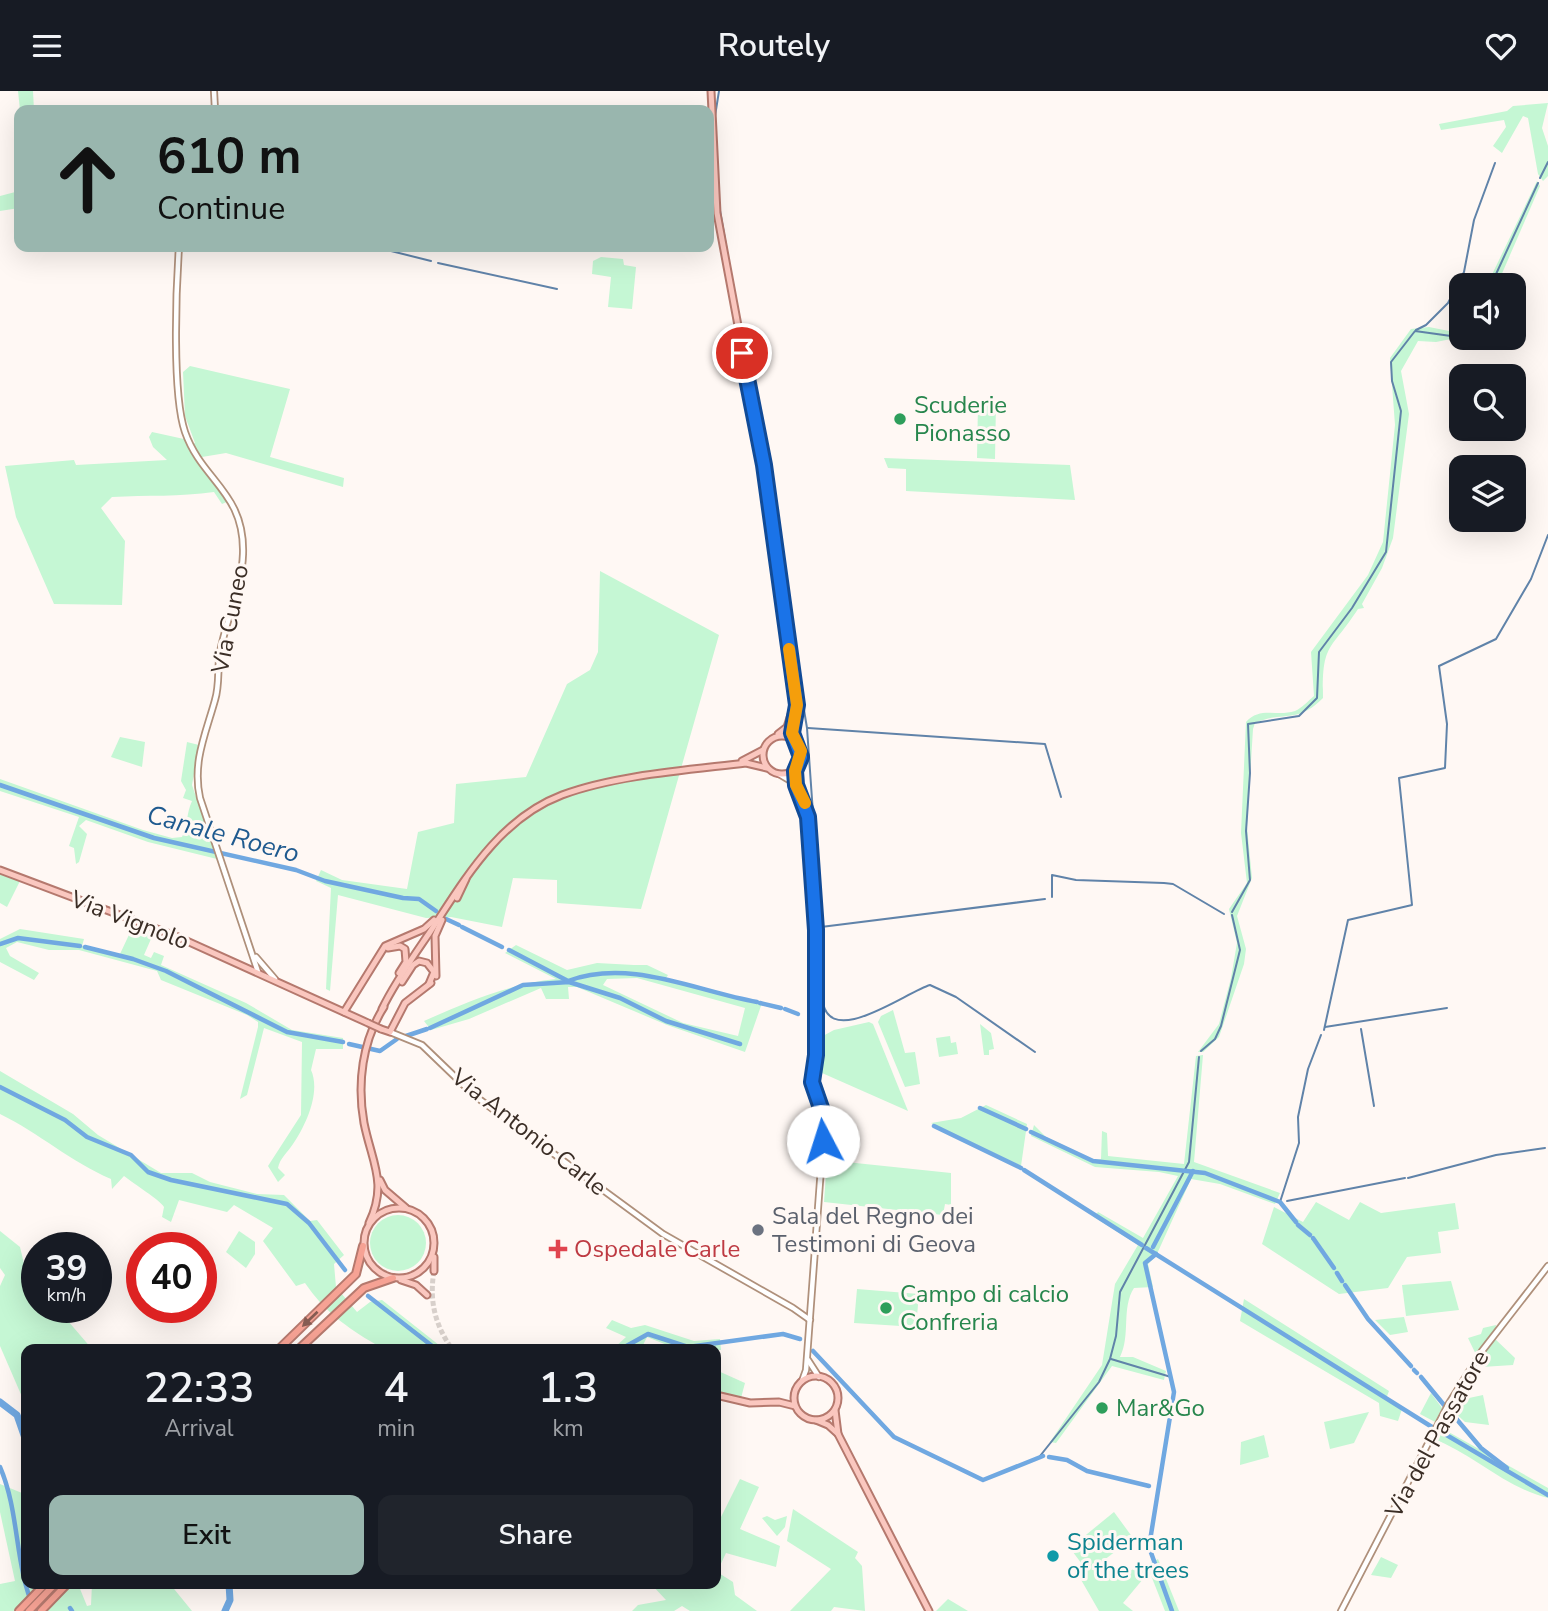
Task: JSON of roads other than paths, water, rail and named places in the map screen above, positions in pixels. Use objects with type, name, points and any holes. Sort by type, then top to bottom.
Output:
[{"type":"highway","points":[[284,1344],[358,1270],[363,1246]]},
{"type":"highway","points":[[304,1344],[368,1285],[395,1278]]},
{"type":"highway","points":[[19,1611],[40,1589]]},
{"type":"highway","points":[[29,1611],[50,1589]]},
{"type":"highway","points":[[41,1611],[62,1589]]},
{"type":"main road","points":[[344,1012],[389,943],[429,926],[467,875],[518,820],[561,795],[622,781],[746,763],[779,774],[795,769],[801,757],[795,740],[796,698],[764,465],[717,213],[714,150]]},
{"type":"main road","points":[[725,766],[752,757],[763,750],[772,738],[787,727],[796,698]]},
{"type":"main road","points":[[772,738],[783,735],[795,740]]},
{"type":"main road","points":[[763,750],[767,768]]},
{"type":"main road","name":"Via Vignolo","points":[[0,870],[258,972]]},
{"type":"main road","points":[[390,1032],[405,1003],[437,975],[437,928],[465,885],[467,875]]},
{"type":"main road","points":[[384,1007],[467,875]]},
{"type":"main road","points":[[382,951],[390,946],[400,946],[407,955],[365,1056],[361,1080],[364,1122],[379,1198],[363,1246],[372,1267],[416,1285],[427,1295]]},
{"type":"main road","points":[[384,1007],[412,965],[419,961],[427,963],[434,972],[429,984]]},
{"type":"main road","name":"Via Antonio Carle","points":[[258,972],[390,1032]]},
{"type":"main road","points":[[375,1167],[385,1190],[406,1208],[426,1220],[432,1229],[434,1271]]},
{"type":"main road","points":[[369,1223],[385,1210],[406,1208]]},
{"type":"main road","points":[[395,1278],[417,1273],[430,1259],[434,1249]]},
{"type":"main road","points":[[779,1402],[794,1393],[802,1381],[819,1377],[829,1381],[836,1390],[838,1434],[929,1611]]},
{"type":"main road","points":[[794,1393],[795,1406],[804,1417],[828,1425],[838,1434]]},
{"type":"main road","points":[[721,1396],[750,1403],[779,1402],[795,1406]]},
{"type":"main road","points":[[816,1420],[830,1415],[835,1409]]},
{"type":"street","name":"Via Cuneo","points":[[179,252],[178,366],[182,422],[190,444],[229,496],[240,523],[242,542],[240,572],[221,650],[217,692],[197,768],[200,798],[258,972]]},
{"type":"street","points":[[795,769],[796,785],[808,817],[815,898],[816,1055],[812,1082],[821,1108],[823,1141],[819,1229],[807,1359],[802,1381]]},
{"type":"street","points":[[779,774],[796,785]]},
{"type":"street","name":"Via Cuneo","points":[[255,957],[276,980]]},
{"type":"street","points":[[248,967],[255,957]]},
{"type":"street","points":[[258,972],[261,964]]},
{"type":"street","name":"Via Antonio Carle","points":[[390,1032],[422,1045],[475,1096],[663,1234],[810,1320]]},
{"type":"street","name":"Via del Passatore","points":[[1340,1611],[1448,1405],[1493,1336],[1548,1266]]},
{"type":"street","name":"Via Antonio Carle","points":[[793,1308],[810,1313]]},
{"type":"street","points":[[807,1359],[819,1377]]},
{"type":"waterway","points":[[715,116],[719,91]]},
{"type":"waterway","points":[[716,127],[716,144]]},
{"type":"waterway","points":[[1540,178],[1548,162]]},
{"type":"waterway","points":[[1416,330],[1426,325],[1448,303],[1464,272],[1474,220],[1495,163]]},
{"type":"waterway","points":[[1497,273],[1538,183]]},
{"type":"waterway","points":[[719,205],[727,251]]},
{"type":"waterway","points":[[395,252],[431,261]]},
{"type":"waterway","points":[[438,263],[557,289]]},
{"type":"waterway","points":[[1232,912],[1250,880],[1246,831],[1250,773],[1248,724],[1299,716],[1317,698],[1319,652],[1352,608],[1386,552],[1401,411],[1392,381],[1391,362],[1415,331],[1449,336]]},
{"type":"waterway","points":[[759,426],[776,527]]},
{"type":"waterway","points":[[777,534],[780,555]]},
{"type":"waterway","points":[[1324,1030],[1348,920],[1412,905],[1399,778],[1445,768],[1447,724],[1439,666],[1496,639],[1531,579],[1548,535]]},
{"type":"waterway","points":[[786,601],[807,728],[821,927],[1045,899]]},
{"type":"waterway","points":[[808,728],[1045,744],[1061,797]]},
{"type":"waterway","name":"Canale Roero","points":[[0,785],[154,838],[296,870],[325,881],[419,899],[436,911]]},
{"type":"waterway","points":[[1052,897],[1052,875],[1076,880],[1164,883],[1173,884],[1224,914]]},
{"type":"waterway","points":[[1201,1051],[1215,1039],[1221,1026],[1240,950],[1232,915]]},
{"type":"waterway","points":[[446,919],[459,925]]},
{"type":"waterway","name":"Canale Roero","points":[[462,927],[502,947]]},
{"type":"waterway","points":[[821,936],[823,1003],[829,1015],[840,1020],[871,1014],[930,985],[956,997],[1035,1052]]},
{"type":"waterway","points":[[0,944],[18,938],[80,946]]},
{"type":"waterway","points":[[85,947],[133,959],[166,971],[287,1032],[343,1042]]},
{"type":"waterway","name":"Canale Roero","points":[[509,950],[568,981],[591,975],[639,975],[757,1002]]},
{"type":"waterway","points":[[430,1028],[523,985],[569,982],[620,998],[666,1021],[740,1044]]},
{"type":"waterway","points":[[760,1003],[781,1008]]},
{"type":"waterway","points":[[1325,1027],[1447,1008]]},
{"type":"waterway","points":[[785,1009],[798,1014]]},
{"type":"waterway","points":[[406,1036],[427,1029]]},
{"type":"waterway","points":[[1361,1029],[1374,1106]]},
{"type":"waterway","points":[[1280,1202],[1299,1143],[1298,1117],[1308,1069],[1321,1035]]},
{"type":"waterway","points":[[349,1044],[380,1051],[397,1039]]},
{"type":"waterway","points":[[1040,1456],[1099,1382],[1110,1359],[1116,1336],[1120,1292],[1189,1162],[1199,1057]]},
{"type":"waterway","points":[[0,1087],[65,1120],[87,1137],[131,1155],[148,1172],[171,1180],[287,1204],[309,1223],[345,1270]]},
{"type":"waterway","points":[[980,1108],[1026,1129]]},
{"type":"waterway","points":[[934,1126],[1021,1168]]},
{"type":"waterway","points":[[1031,1132],[1093,1161],[1205,1173],[1280,1202],[1296,1222]]},
{"type":"waterway","points":[[1408,1178],[1496,1155],[1545,1148]]},
{"type":"waterway","points":[[1024,1170],[1142,1245]]},
{"type":"waterway","points":[[1153,1247],[1193,1171]]},
{"type":"waterway","points":[[1287,1201],[1405,1178]]},
{"type":"waterway","points":[[1298,1225],[1310,1235]]},
{"type":"waterway","points":[[1313,1238],[1334,1268]]},
{"type":"waterway","points":[[1146,1248],[1432,1427]]},
{"type":"waterway","points":[[1156,1254],[1145,1263],[1174,1392],[1149,1547],[1172,1611]]},
{"type":"waterway","points":[[1337,1273],[1342,1281]]},
{"type":"waterway","points":[[1345,1285],[1368,1319],[1411,1366]]},
{"type":"waterway","points":[[368,1296],[430,1344]]},
{"type":"waterway","points":[[630,1344],[648,1334],[679,1344]]},
{"type":"waterway","points":[[710,1344],[783,1334],[800,1339]]},
{"type":"waterway","points":[[813,1351],[894,1437],[983,1480],[1043,1456]]},
{"type":"waterway","points":[[1111,1359],[1171,1377]]},
{"type":"waterway","points":[[1414,1370],[1417,1373]]},
{"type":"waterway","points":[[1421,1377],[1444,1405]]},
{"type":"waterway","points":[[0,1402],[17,1415],[21,1427]]},
{"type":"waterway","points":[[1448,1409],[1481,1448],[1507,1468]]},
{"type":"waterway","name":"Canale Roero","points":[[1438,1430],[1548,1495]]},
{"type":"waterway","points":[[1049,1457],[1067,1460],[1087,1471],[1149,1486]]},
{"type":"waterway","points":[[0,1467],[11,1502],[21,1564]]},
{"type":"waterway","points":[[27,1589],[35,1611]]},
{"type":"waterway","points":[[225,1611],[230,1600],[229,1589]]},
{"type":"tunnel","points":[[434,1271],[433,1303],[441,1331],[449,1344]]},
{"type":"place","name":"Scuderie Pionasso","points":[[900,419]]},
{"type":"place","name":"Sala del Regno dei Testimoni di Geova","points":[[758,1230]]},
{"type":"place","name":"Ospedale Carle","points":[[558,1249]]},
{"type":"place","name":"Campo di calcio Confreria","points":[[886,1308]]},
{"type":"place","name":"Mar&Go","points":[[1102,1408]]},
{"type":"place","name":"Spiderman of the trees","points":[[1053,1556]]}]
